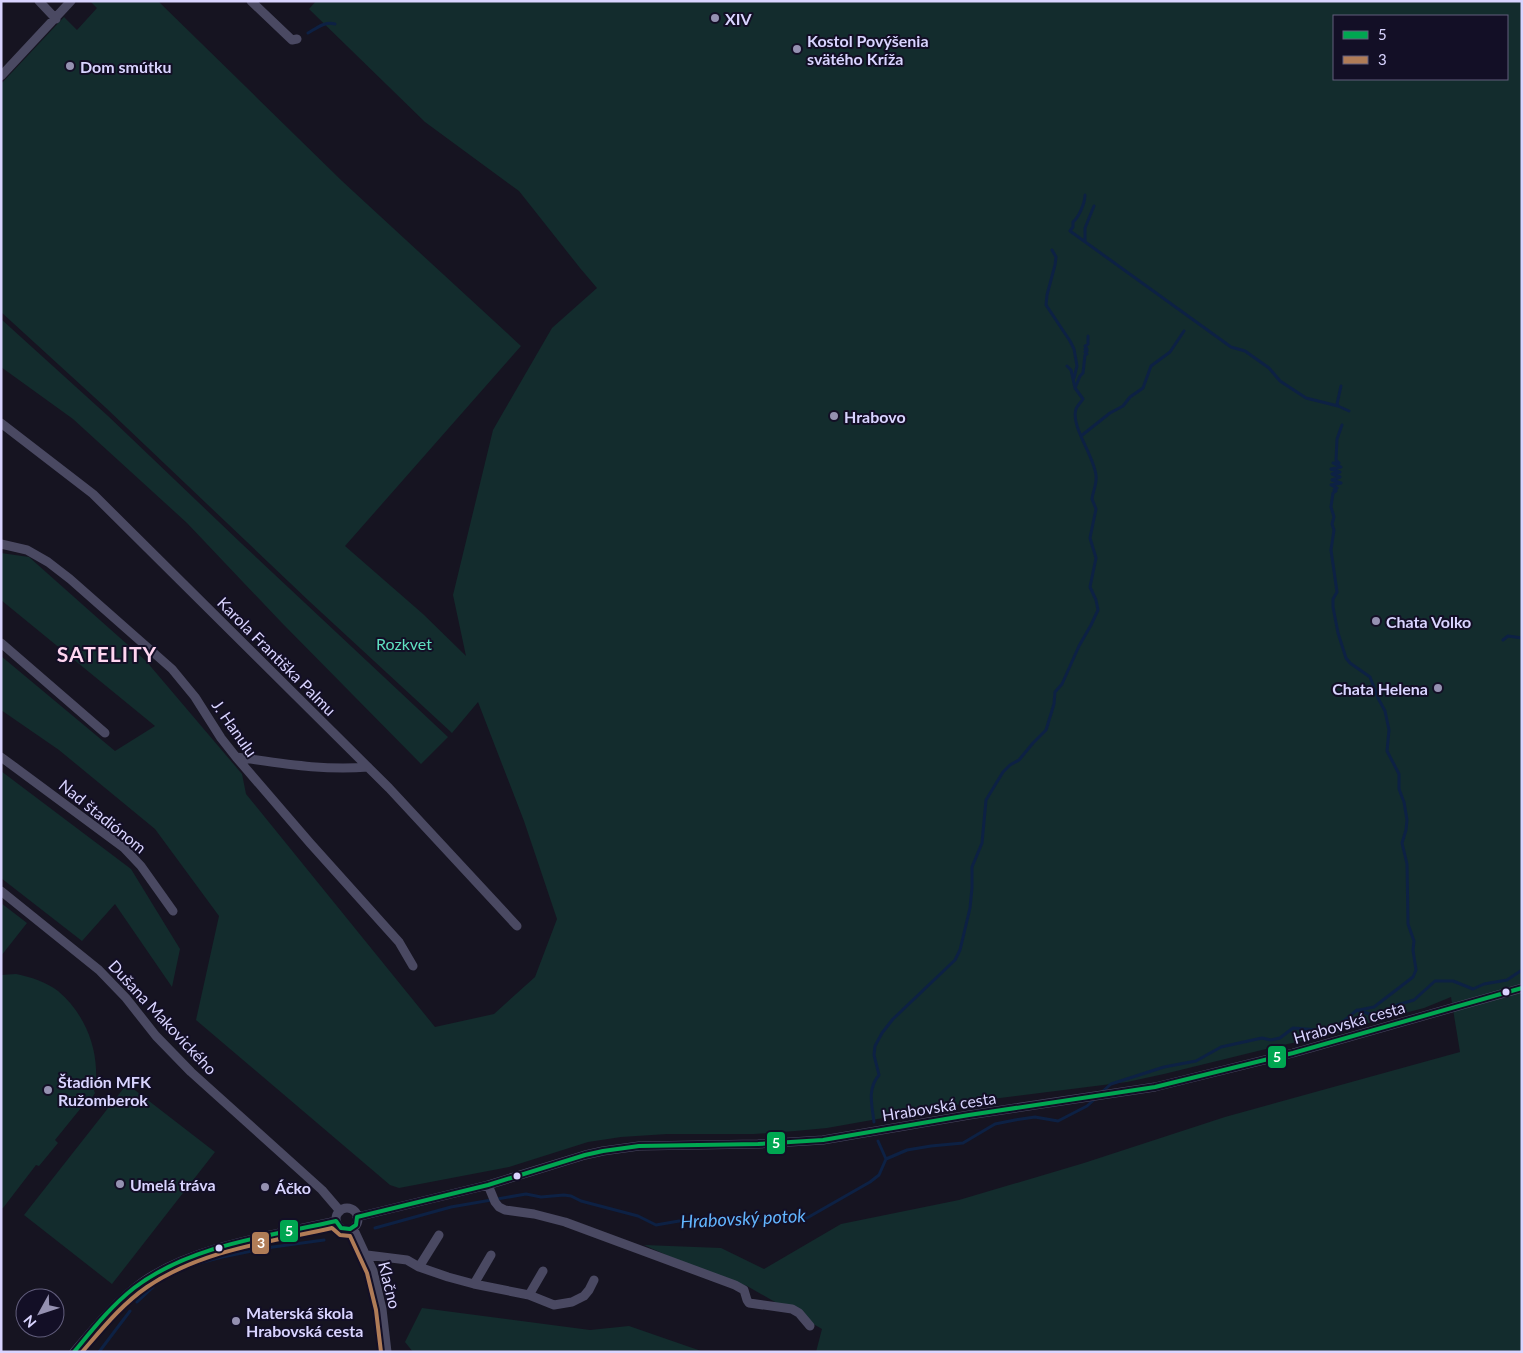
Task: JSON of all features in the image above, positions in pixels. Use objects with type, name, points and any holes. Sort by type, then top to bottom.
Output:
[{"type":"street","points":[[38,1],[56,19]]},
{"type":"street","points":[[1,76],[71,1]]},
{"type":"street","points":[[251,1],[292,40],[297,39]]},
{"type":"street","name":"Karola Františka Palmu","points":[[1,423],[93,494],[389,788],[517,926]]},
{"type":"street","name":"J. Hanulu","points":[[1,544],[27,550],[48,562],[70,579],[172,669],[195,697],[220,738],[310,843],[399,942],[413,966]]},
{"type":"street","points":[[1,643],[105,733]]},
{"type":"street","name":"Nad štadiónom","points":[[1,757],[124,848],[141,866],[173,911]]},
{"type":"street","points":[[236,757],[317,768],[344,769],[368,767]]},
{"type":"street","name":"Dušana Makovického","points":[[1,891],[99,970],[121,992],[163,1043],[191,1072],[322,1190],[340,1211]]},
{"type":"street","name":"Hrabovská cesta","points":[[357,1218],[488,1185],[603,1151],[639,1146],[814,1141],[969,1115],[1107,1095],[1187,1080],[1276,1058],[1522,988]]},
{"type":"street","points":[[488,1185],[499,1207],[505,1210],[534,1214],[565,1222],[735,1285],[744,1290],[749,1303],[792,1309],[799,1313],[810,1326]]},
{"type":"street","points":[[347,1208],[354,1211],[357,1218],[356,1225],[350,1230],[343,1229],[336,1221],[337,1213],[347,1208]]},
{"type":"street","points":[[74,1352],[114,1307],[135,1288],[179,1263],[216,1249],[336,1221]]},
{"type":"street","name":"Klačno","points":[[354,1228],[367,1255],[378,1289],[388,1352]]},
{"type":"street","points":[[419,1267],[439,1236]]},
{"type":"street","points":[[367,1255],[407,1260],[419,1267],[448,1277],[529,1295],[554,1305],[572,1302],[584,1296],[594,1280]]},
{"type":"street","points":[[474,1284],[491,1255]]},
{"type":"street","points":[[529,1295],[543,1271]]},
{"type":"green space","name":"Rozkvet","points":[[90,1],[158,1],[342,181],[521,346],[345,546],[423,614],[466,656],[453,595],[493,430],[552,328],[597,288],[519,191],[425,122],[309,9],[316,1],[1522,1],[1522,1352],[816,1352],[822,1329],[747,1286],[700,1270],[644,1245],[721,1248],[764,1269],[841,1224],[959,1200],[1084,1163],[1225,1117],[1460,1052],[1451,997],[1424,1008],[1331,1035],[1127,1082],[984,1100],[827,1128],[754,1134],[667,1134],[621,1137],[588,1142],[509,1167],[399,1188],[390,1185],[196,1020],[219,916],[155,829],[59,750],[1,710],[1,656],[115,751],[155,726],[1,600],[1,553],[29,557],[146,661],[242,774],[246,794],[435,1027],[494,1014],[535,977],[557,919],[524,821],[478,702],[452,733],[309,601],[105,407],[1,312],[1,84],[64,17],[77,30],[97,8]]},
{"type":"green space","points":[[1,319],[108,416],[448,737],[421,764],[282,623],[187,523],[73,419],[1,367]]},
{"type":"green space","points":[[1,771],[131,869],[180,949],[172,987],[115,904],[82,941],[1,878]]},
{"type":"green space","points":[[1,903],[27,923],[1,956]]},
{"type":"green space","name":"Štadión MFK Ružomberok","points":[[16,974],[33,978],[48,985],[58,991],[74,1007],[85,1026],[93,1047],[96,1083],[95,1093],[55,1140],[58,1143],[39,1166],[36,1165],[3,1208],[1,1208],[1,975]]},
{"type":"green space","name":"Umelá tráva","points":[[127,1084],[215,1152],[112,1284],[24,1215]]},
{"type":"green space","points":[[422,1308],[590,1330],[629,1326],[704,1352],[413,1352],[405,1342]]},
{"type":"waterway","points":[[308,33],[324,24],[335,24]]},
{"type":"waterway","points":[[1085,195],[1081,210],[1073,222],[1073,227],[1070,231],[1231,347],[1245,351],[1269,368],[1280,381],[1306,398],[1338,406]]},
{"type":"waterway","points":[[1085,241],[1085,228],[1094,206]]},
{"type":"waterway","points":[[1052,250],[1056,257],[1046,305],[1074,349],[1077,366],[1074,378]]},
{"type":"waterway","points":[[1081,436],[1110,413],[1123,406],[1130,397],[1143,388],[1151,366],[1170,352],[1184,331]]},
{"type":"waterway","points":[[1075,388],[1083,373],[1085,355],[1087,354],[1085,346],[1088,344],[1088,336]]},
{"type":"waterway","points":[[874,1122],[872,1092],[875,1080],[879,1075],[874,1055],[875,1046],[893,1019],[955,960],[960,950],[970,908],[972,867],[982,843],[986,800],[1003,772],[1019,760],[1046,730],[1054,704],[1055,692],[1062,684],[1098,610],[1090,587],[1096,558],[1090,538],[1096,509],[1092,499],[1096,482],[1095,468],[1076,424],[1077,408],[1083,399],[1075,388],[1071,370],[1067,366]]},
{"type":"waterway","points":[[1341,386],[1337,404],[1349,411]]},
{"type":"waterway","points":[[1342,425],[1337,439],[1336,460],[1339,463],[1333,463],[1341,467],[1331,469],[1340,472],[1332,474],[1340,477],[1332,480],[1341,483],[1331,485],[1337,488],[1333,493],[1331,507],[1334,517],[1331,550],[1337,592],[1333,599],[1333,607],[1338,633],[1346,658],[1370,677],[1385,711],[1389,730],[1387,751],[1399,774],[1399,789],[1404,802],[1407,820],[1402,843],[1407,864],[1408,924],[1414,941],[1413,950],[1416,970],[1413,977],[1374,1007],[1359,1010]]},
{"type":"waterway","points":[[1503,640],[1508,636],[1522,638]]},
{"type":"waterway","name":"Hrabovský potok","points":[[1102,1092],[1111,1084],[1164,1067],[1196,1061],[1221,1047],[1262,1038],[1271,1040],[1280,1038],[1293,1028],[1318,1030],[1339,1025],[1357,1010],[1379,1017],[1397,1005],[1414,1000],[1435,981],[1453,981],[1473,989],[1484,984],[1507,980],[1522,970]]},
{"type":"waterway","name":"Hrabovský potok","points":[[375,1228],[451,1207],[526,1194],[541,1197],[571,1196],[581,1201],[638,1216],[656,1225],[679,1221],[793,1220],[807,1218],[870,1182],[879,1175],[886,1159],[907,1150],[963,1143],[995,1124],[1015,1120],[1035,1117],[1058,1121],[1087,1106],[1096,1098]]},
{"type":"waterway","points":[[878,1141],[886,1159]]},
{"type":"waterway","name":"Hrabovský potok","points":[[163,1279],[188,1266],[222,1257],[324,1240]]},
{"type":"waterway","name":"Hrabovský potok","points":[[137,1302],[153,1287]]},
{"type":"waterway","name":"Hrabovský potok","points":[[99,1352],[130,1311]]},
{"type":"transit line","name":"5","points":[[74,1352],[118,1302],[156,1273],[205,1252],[258,1237],[336,1221],[341,1228],[350,1229],[356,1225],[357,1217],[488,1185],[603,1151],[639,1146],[758,1144],[823,1140],[969,1115],[1155,1087],[1293,1053],[1522,988]]},
{"type":"transit line","name":"3","points":[[82,1352],[129,1301],[168,1274],[190,1264],[236,1249],[332,1228],[340,1235],[350,1236],[367,1273],[376,1310],[381,1352]]},
{"type":"place","name":"XIV","points":[[715,18]]},
{"type":"place","name":"Kostol Povýšenia svätého Kríža","points":[[797,49]]},
{"type":"place","name":"Dom smútku","points":[[70,66]]},
{"type":"place","name":"Hrabovo","points":[[834,416]]},
{"type":"place","name":"Chata Volko","points":[[1376,621]]},
{"type":"place","name":"Chata Helena","points":[[1438,688]]},
{"type":"place","name":"Štadión MFK Ružomberok","points":[[48,1090]]},
{"type":"place","name":"Umelá tráva","points":[[120,1184]]},
{"type":"place","name":"Áčko","points":[[265,1187]]},
{"type":"place","name":"Materská škola Hrabovská cesta","points":[[236,1321]]},
{"type":"district","name":"SATELITY","points":[[107,653]]}]
